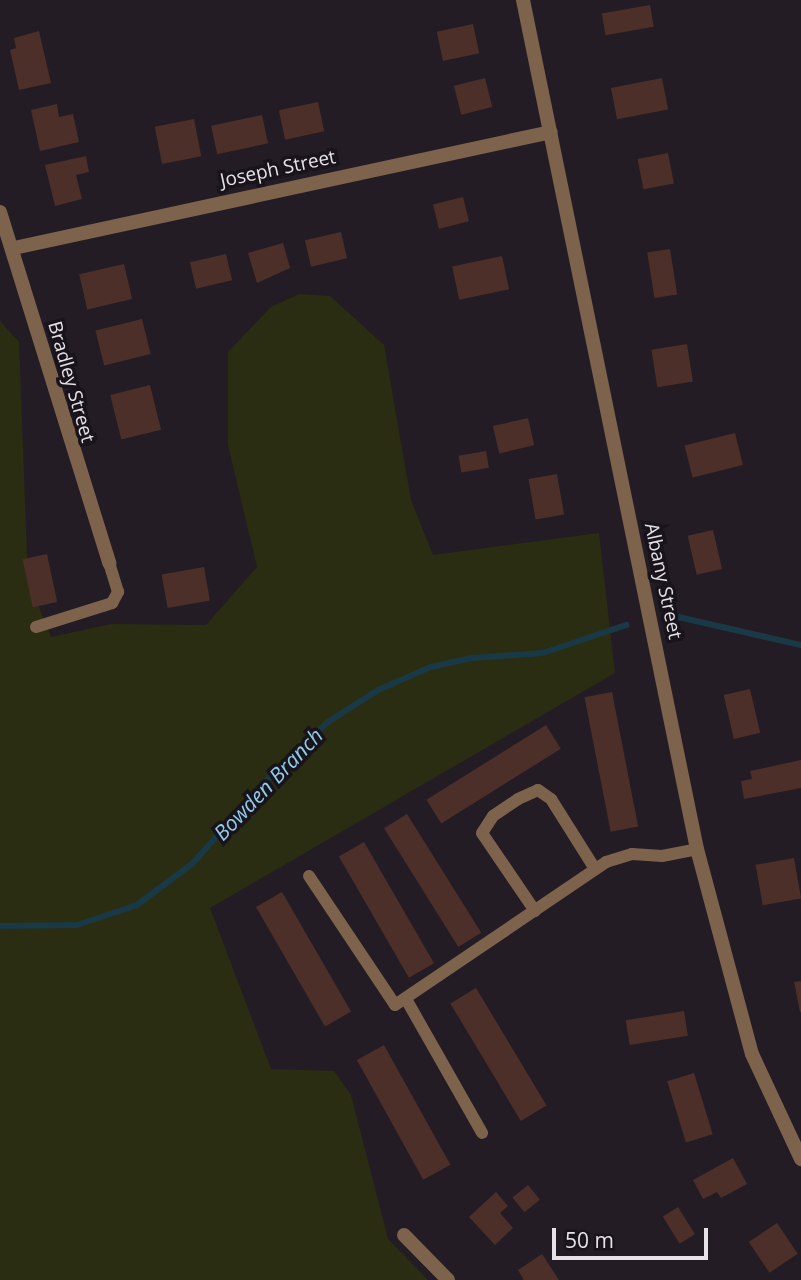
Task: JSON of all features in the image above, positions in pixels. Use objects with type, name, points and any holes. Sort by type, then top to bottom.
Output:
[{"type":"street","name":"Albany Street","points":[[523,0],[697,849],[752,1054],[801,1159]]},
{"type":"street","name":"Joseph Street","points":[[14,248],[551,132]]},
{"type":"street","name":"Bradley Street","points":[[0,212],[14,248],[64,429],[108,563]]},
{"type":"street","points":[[404,1235],[449,1280]]},
{"type":"lane","points":[[36,627],[112,603],[118,592],[108,563]]},
{"type":"lane","points":[[534,911],[482,833],[494,816],[518,799],[538,790],[551,799],[595,869]]},
{"type":"lane","points":[[309,876],[386,998],[394,1005],[595,869],[632,854],[662,856],[697,849]]},
{"type":"lane","points":[[406,999],[482,1133]]},
{"type":"green space","points":[[299,294],[330,296],[384,345],[411,500],[433,555],[599,533],[615,673],[210,908],[271,1069],[334,1071],[351,1095],[388,1239],[428,1280],[0,1280],[0,321],[19,342],[28,580],[51,637],[111,624],[206,625],[257,567],[228,445],[228,352],[271,307]]},
{"type":"building","points":[[650,5],[654,27],[606,35],[602,14]]},
{"type":"building","points":[[473,24],[479,53],[443,61],[437,32]]},
{"type":"building","points":[[39,31],[51,83],[19,90],[10,50],[16,48],[14,38]]},
{"type":"building","points":[[485,78],[492,107],[461,115],[454,86]]},
{"type":"building","points":[[662,78],[668,109],[617,119],[611,88]]},
{"type":"building","points":[[318,102],[324,131],[285,140],[279,110]]},
{"type":"building","points":[[57,104],[59,117],[73,114],[79,142],[40,151],[31,110]]},
{"type":"building","points":[[262,115],[268,143],[217,154],[211,126]]},
{"type":"building","points":[[194,119],[201,156],[162,164],[155,127]]},
{"type":"building","points":[[668,153],[674,183],[643,189],[638,159]]},
{"type":"building","points":[[86,156],[89,172],[76,175],[82,199],[55,206],[45,165]]},
{"type":"building","points":[[463,197],[469,221],[439,229],[433,204]]},
{"type":"building","points":[[341,232],[347,258],[311,267],[305,240]]},
{"type":"building","points":[[283,243],[290,268],[257,283],[248,253]]},
{"type":"building","points":[[670,249],[677,294],[654,298],[647,253]]},
{"type":"building","points":[[226,254],[232,280],[196,289],[190,262]]},
{"type":"building","points":[[502,256],[509,289],[459,300],[452,267]]},
{"type":"building","points":[[124,264],[132,299],[87,309],[79,274]]},
{"type":"building","points":[[142,319],[151,354],[104,366],[95,331]]},
{"type":"building","points":[[687,344],[693,382],[657,387],[651,350]]},
{"type":"building","points":[[150,385],[161,430],[121,440],[110,395]]},
{"type":"building","points":[[528,418],[534,445],[499,453],[493,426]]},
{"type":"building","points":[[735,433],[743,465],[693,478],[685,446]]},
{"type":"building","points":[[486,451],[489,468],[461,473],[458,456]]},
{"type":"building","points":[[557,474],[564,514],[536,519],[528,479]]},
{"type":"building","points":[[713,530],[722,569],[697,575],[688,536]]},
{"type":"building","points":[[47,554],[57,602],[33,607],[23,559]]},
{"type":"building","points":[[204,567],[210,600],[168,608],[162,574]]},
{"type":"building","points":[[750,689],[760,733],[734,739],[724,695]]},
{"type":"building","points":[[612,692],[638,826],[611,832],[585,697]]},
{"type":"building","points":[[546,725],[561,749],[441,823],[426,800]]},
{"type":"building","points":[[801,760],[801,788],[744,799],[741,781],[752,779],[750,771]]},
{"type":"building","points":[[407,814],[481,933],[458,947],[384,828]]},
{"type":"building","points":[[364,842],[434,963],[409,978],[339,857]]},
{"type":"building","points":[[794,858],[801,898],[763,905],[756,865]]},
{"type":"building","points":[[282,892],[351,1012],[325,1027],[256,907]]},
{"type":"building","points":[[801,981],[801,1012],[800,1012],[794,982]]},
{"type":"building","points":[[476,988],[547,1105],[521,1121],[450,1003]]},
{"type":"building","points":[[684,1011],[688,1036],[630,1045],[626,1020]]},
{"type":"building","points":[[384,1045],[450,1165],[423,1180],[357,1060]]},
{"type":"building","points":[[694,1073],[713,1134],[686,1142],[667,1081]]},
{"type":"building","points":[[733,1158],[747,1184],[721,1198],[717,1192],[703,1199],[693,1180]]},
{"type":"building","points":[[528,1185],[540,1200],[524,1212],[512,1198]]},
{"type":"building","points":[[496,1192],[508,1206],[500,1213],[513,1228],[495,1245],[469,1217]]},
{"type":"building","points":[[678,1207],[695,1234],[680,1244],[663,1217]]},
{"type":"building","points":[[777,1223],[798,1254],[770,1273],[749,1242]]},
{"type":"building","points":[[542,1254],[559,1280],[524,1280],[518,1270]]},
{"type":"waterway","name":"Bowden Branch","points":[[674,616],[801,645]]},
{"type":"waterway","name":"Bowden Branch","points":[[0,926],[77,925],[137,905],[192,864],[276,770],[328,722],[378,690],[431,667],[472,658],[543,653],[626,625]]}]
